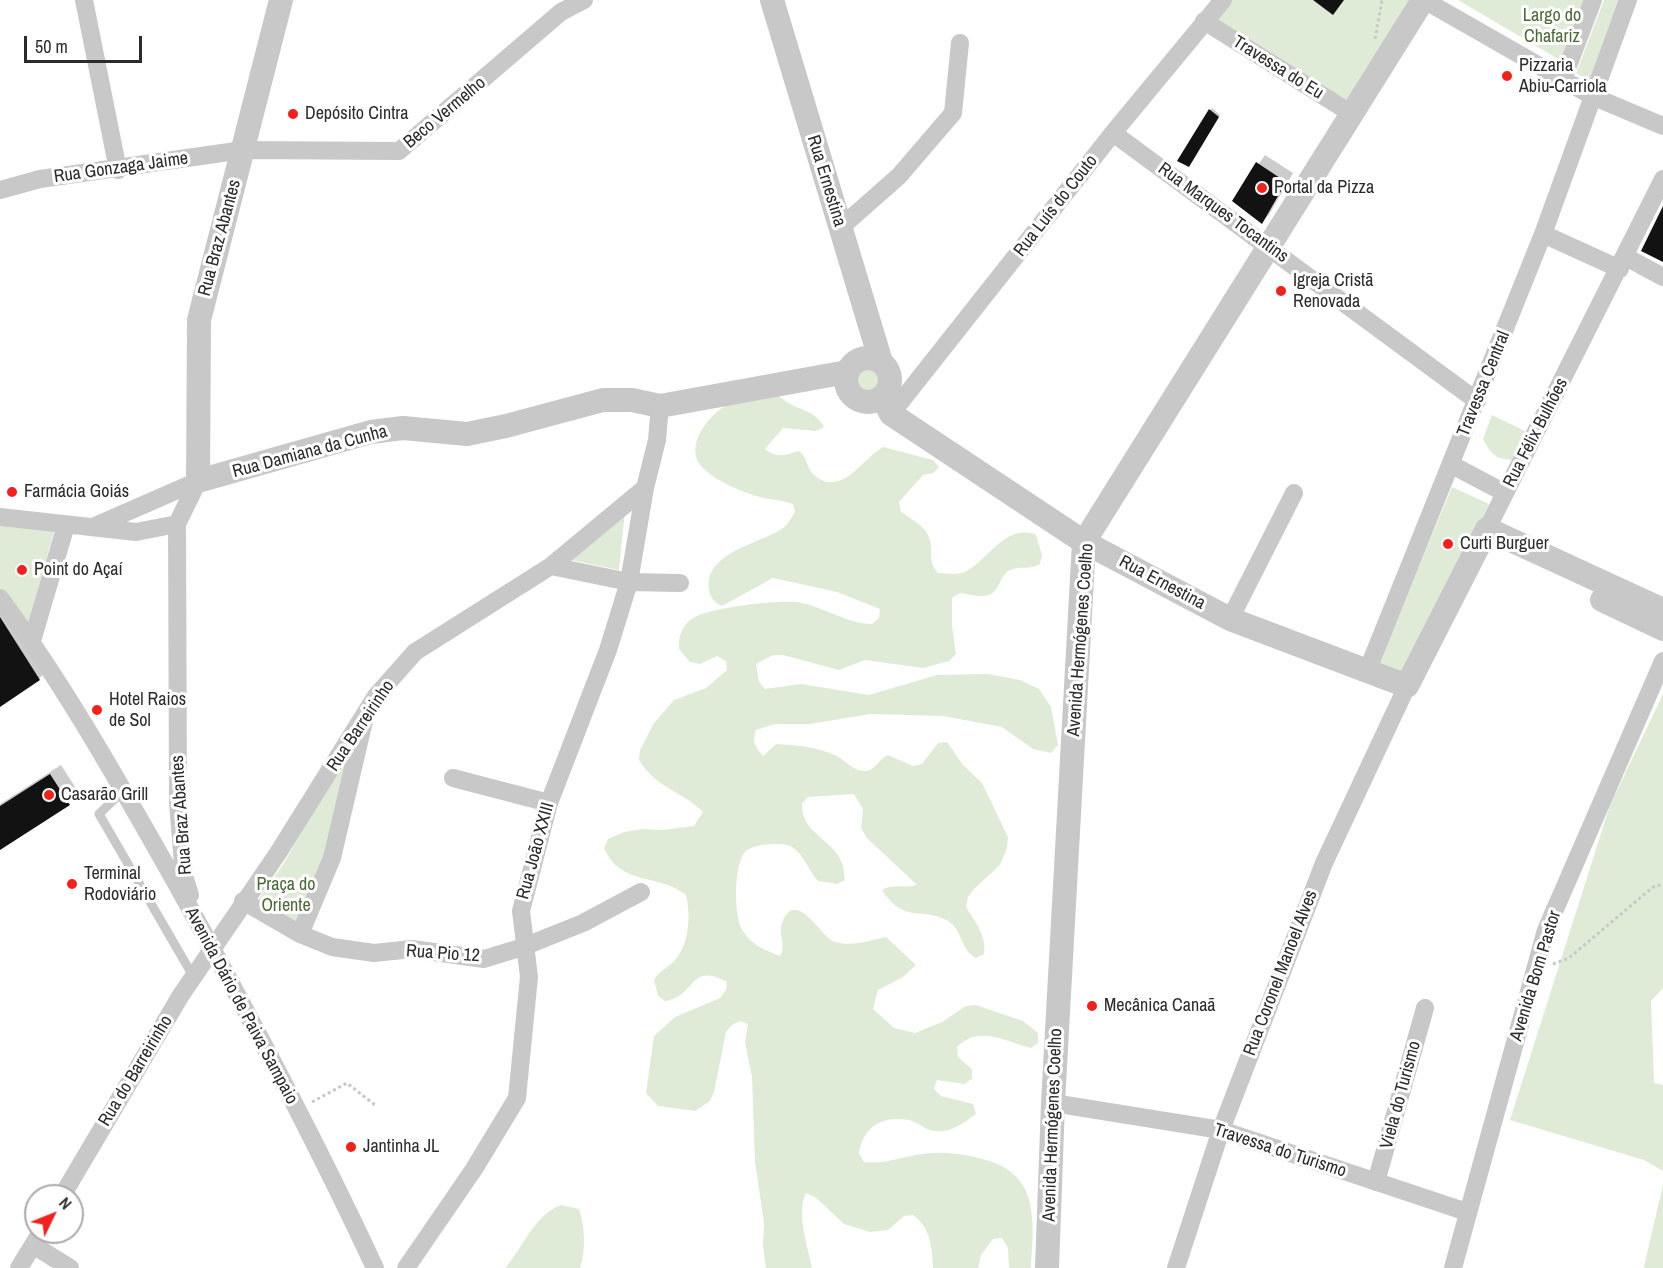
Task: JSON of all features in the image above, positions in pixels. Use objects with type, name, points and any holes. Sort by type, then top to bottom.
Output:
[{"type":"street","points":[[84,0],[118,170]]},
{"type":"street","name":"Rua Braz Abantes","points":[[198,482],[199,320],[280,0]]},
{"type":"street","name":"Beco Vermelho","points":[[243,150],[399,151],[561,12],[584,0]]},
{"type":"street","name":"Rua Ernestina","points":[[772,0],[881,362]]},
{"type":"street","name":"Rua Luís do Couto","points":[[886,406],[1223,0]]},
{"type":"street","points":[[1424,0],[1592,96],[1663,126]]},
{"type":"street","name":"Avenida Hermógenes Coelho","points":[[1047,1268],[1053,1103],[1084,542],[1424,0]]},
{"type":"street","points":[[1563,79],[1593,0]]},
{"type":"street","name":"Travessa Central","points":[[1368,669],[1543,234],[1628,0]]},
{"type":"street","name":"Travessa do Eu","points":[[1204,21],[1352,114]]},
{"type":"street","points":[[840,228],[899,176],[953,113],[960,43]]},
{"type":"street","name":"Rua Marques Tocantins","points":[[1113,133],[1477,401]]},
{"type":"street","name":"Rua Gonzaga Jaime","points":[[0,190],[40,179],[118,170],[243,150]]},
{"type":"street","name":"Rua Félix Bulhões","points":[[1407,686],[1623,263],[1663,179]]},
{"type":"street","points":[[1543,234],[1663,277]]},
{"type":"street","points":[[868,358],[881,362],[889,371],[891,384],[886,406],[864,403],[852,397],[846,385],[847,372],[855,362],[868,358]]},
{"type":"street","name":"Rua Damiana da Cunha","points":[[94,527],[198,482],[371,432],[403,428],[467,434],[603,400],[632,400],[660,406],[847,372]]},
{"type":"street","name":"Rua João XXIII","points":[[406,1268],[474,1169],[517,1098],[529,976],[521,910],[549,803],[608,650],[629,582],[645,488],[657,440],[660,406]]},
{"type":"street","name":"Rua Ernestina","points":[[886,406],[1084,542],[1230,619],[1368,669],[1407,686]]},
{"type":"street","points":[[1452,465],[1505,493]]},
{"type":"street","points":[[177,524],[198,482]]},
{"type":"street","name":"Rua Barreirinho","points":[[212,948],[278,853],[352,733],[364,719],[376,696],[415,652],[551,566],[645,488]]},
{"type":"street","points":[[1230,619],[1294,493]]},
{"type":"street","name":"Rua Damiana da Cunha","points":[[0,517],[136,532],[177,524]]},
{"type":"street","name":"Rua Braz Abantes","points":[[177,524],[178,802],[184,876],[199,925]]},
{"type":"street","points":[[32,641],[66,525]]},
{"type":"street","points":[[1484,535],[1663,610]]},
{"type":"street","points":[[1484,535],[1663,629]]},
{"type":"street","points":[[551,566],[629,582],[680,583]]},
{"type":"street","name":"Avenida Dário de Paiva Sampaio","points":[[0,598],[32,641],[90,730],[212,948],[330,1173],[375,1268]]},
{"type":"street","name":"Avenida Bom Pastor","points":[[1453,1268],[1546,930],[1663,661]]},
{"type":"street","name":"Rua Coronel Manoel Alves","points":[[1176,1268],[1221,1130],[1324,863],[1407,686]]},
{"type":"street","points":[[300,934],[332,858],[364,719]]},
{"type":"street","points":[[453,778],[549,803]]},
{"type":"street","name":"Rua Pio 12","points":[[243,901],[300,934],[332,947],[374,953],[412,949],[484,959],[524,947],[583,923],[641,892]]},
{"type":"street","name":"Rua do Barreirinho","points":[[69,1184],[212,948]]},
{"type":"street","name":"Viela do Turismo","points":[[1376,1182],[1425,1008]]},
{"type":"street","name":"Travessa do Turismo","points":[[1053,1103],[1221,1130],[1467,1212]]},
{"type":"street","points":[[19,1268],[34,1244]]},
{"type":"street","points":[[43,1244],[70,1268]]},
{"type":"lane","points":[[123,791],[99,814],[193,976]]},
{"type":"path","points":[[1535,971],[1569,958],[1653,887],[1663,884]]},
{"type":"path","points":[[297,1110],[347,1083],[375,1105]]},
{"type":"green space","points":[[1232,0],[1412,0],[1348,103],[1215,19]]},
{"type":"green space","name":"Largo do Chafariz","points":[[1458,0],[1588,0],[1565,63]]},
{"type":"green space","points":[[1604,0],[1625,0],[1594,84],[1576,73]]},
{"type":"green space","points":[[868,366],[877,369],[880,378],[877,387],[868,390],[859,387],[856,378],[859,369]]},
{"type":"green space","points":[[770,390],[790,404],[813,415],[824,427],[816,431],[783,428],[765,449],[777,455],[799,451],[811,472],[824,481],[834,482],[852,474],[883,447],[933,460],[939,467],[933,473],[923,475],[899,502],[901,512],[927,533],[933,564],[938,573],[964,573],[975,566],[998,544],[1016,534],[1036,535],[1042,555],[1040,564],[1036,566],[1008,571],[992,593],[985,596],[974,596],[960,593],[952,598],[952,626],[956,654],[949,661],[923,668],[865,660],[839,670],[783,655],[773,655],[756,664],[759,682],[765,689],[801,684],[869,695],[937,675],[988,674],[1020,680],[1039,689],[1051,707],[1058,745],[1051,753],[1033,749],[1002,727],[943,716],[870,714],[810,724],[775,724],[756,730],[754,738],[763,756],[776,744],[807,747],[837,756],[862,771],[872,769],[888,755],[913,766],[922,764],[938,743],[947,742],[963,765],[982,783],[1008,837],[1007,848],[1000,865],[968,897],[966,907],[982,935],[984,954],[976,958],[971,954],[956,929],[948,921],[939,917],[906,911],[890,901],[882,890],[917,885],[867,838],[861,828],[863,809],[854,794],[808,797],[802,804],[806,822],[837,853],[845,880],[837,884],[818,881],[802,857],[790,846],[767,844],[745,852],[741,858],[736,890],[740,924],[746,936],[764,949],[780,956],[783,948],[781,925],[789,912],[795,910],[802,912],[835,942],[854,943],[886,937],[916,965],[903,977],[878,990],[873,1009],[894,1028],[915,1033],[942,1022],[966,1006],[976,1005],[1023,1021],[1038,1033],[1038,1043],[1031,1048],[992,1037],[974,1037],[965,1040],[957,1047],[958,1057],[972,1069],[972,1079],[964,1084],[937,1080],[934,1089],[941,1096],[973,1104],[976,1114],[957,1127],[946,1131],[931,1130],[909,1120],[882,1121],[869,1130],[859,1153],[864,1162],[873,1163],[923,1154],[945,1153],[983,1159],[1002,1166],[1024,1187],[1030,1201],[1033,1233],[1031,1268],[1009,1268],[1008,1248],[1002,1238],[993,1239],[981,1255],[978,1268],[933,1268],[931,1245],[927,1232],[913,1215],[904,1216],[888,1230],[870,1232],[844,1224],[815,1197],[806,1193],[802,1220],[812,1268],[766,1268],[763,1247],[764,1223],[755,1162],[752,1077],[745,1042],[748,1024],[740,1021],[726,1032],[714,1092],[710,1101],[695,1111],[658,1106],[646,1093],[654,1036],[675,1017],[720,998],[726,990],[727,982],[706,976],[693,982],[675,998],[665,1001],[658,996],[654,980],[680,954],[686,938],[688,911],[686,895],[675,888],[620,869],[604,848],[608,839],[624,832],[694,826],[703,812],[661,783],[646,770],[639,760],[640,750],[654,723],[674,700],[706,688],[727,670],[726,661],[717,656],[700,664],[690,662],[679,649],[682,632],[689,621],[702,614],[744,605],[775,602],[807,604],[863,623],[872,624],[879,618],[880,609],[837,592],[773,578],[722,606],[711,597],[710,577],[723,558],[782,529],[795,512],[793,504],[758,497],[720,481],[704,469],[698,461],[696,452],[696,443],[700,434],[719,410],[737,400]]},
{"type":"green space","points":[[1492,415],[1529,433],[1514,460],[1495,456],[1483,439]]},
{"type":"green space","points":[[1452,487],[1489,504],[1403,678],[1377,667]]},
{"type":"green space","points":[[625,511],[619,570],[566,559]]},
{"type":"green space","points":[[0,525],[54,532],[28,623],[0,588]]},
{"type":"green space","points":[[1663,694],[1663,988],[1651,1001],[1654,1083],[1663,1085],[1663,1171],[1644,1160],[1510,1120],[1610,805]]},
{"type":"green space","name":"Praça do Oriente","points":[[357,733],[327,851],[297,928],[257,901],[284,863]]},
{"type":"green space","points":[[1663,1185],[1663,1268],[1644,1268],[1645,1262]]},
{"type":"green space","points":[[561,1205],[579,1209],[584,1238],[580,1268],[505,1268],[536,1224],[551,1210]]},
{"type":"building","points":[[1313,0],[1344,0],[1333,15]]},
{"type":"building","points":[[1209,109],[1219,117],[1189,167],[1177,161]]},
{"type":"building","name":"Portal da Pizza","points":[[1256,162],[1286,182],[1262,224],[1232,201]]},
{"type":"building","points":[[1663,206],[1663,262],[1641,251]]},
{"type":"building","points":[[0,617],[40,680],[0,707]]},
{"type":"building","points":[[50,774],[70,805],[0,850],[0,806]]},
{"type":"place","name":"Pizzaria Abiu-Carriola","points":[[1507,76]]},
{"type":"place","name":"Depósito Cintra","points":[[293,114]]},
{"type":"place","name":"Portal da Pizza","points":[[1262,188]]},
{"type":"place","name":"Igreja Cristã Renovada","points":[[1281,291]]},
{"type":"place","name":"Farmácia Goiás","points":[[12,492]]},
{"type":"place","name":"Curti Burguer","points":[[1448,544]]},
{"type":"place","name":"Point do Açaí","points":[[22,570]]},
{"type":"place","name":"Hotel Raios de Sol","points":[[97,710]]},
{"type":"place","name":"Casarão Grill","points":[[49,795]]},
{"type":"place","name":"Terminal Rodoviário","points":[[72,884]]},
{"type":"place","name":"Mecânica Canaã","points":[[1092,1006]]},
{"type":"place","name":"Jantinha JL","points":[[351,1147]]}]
